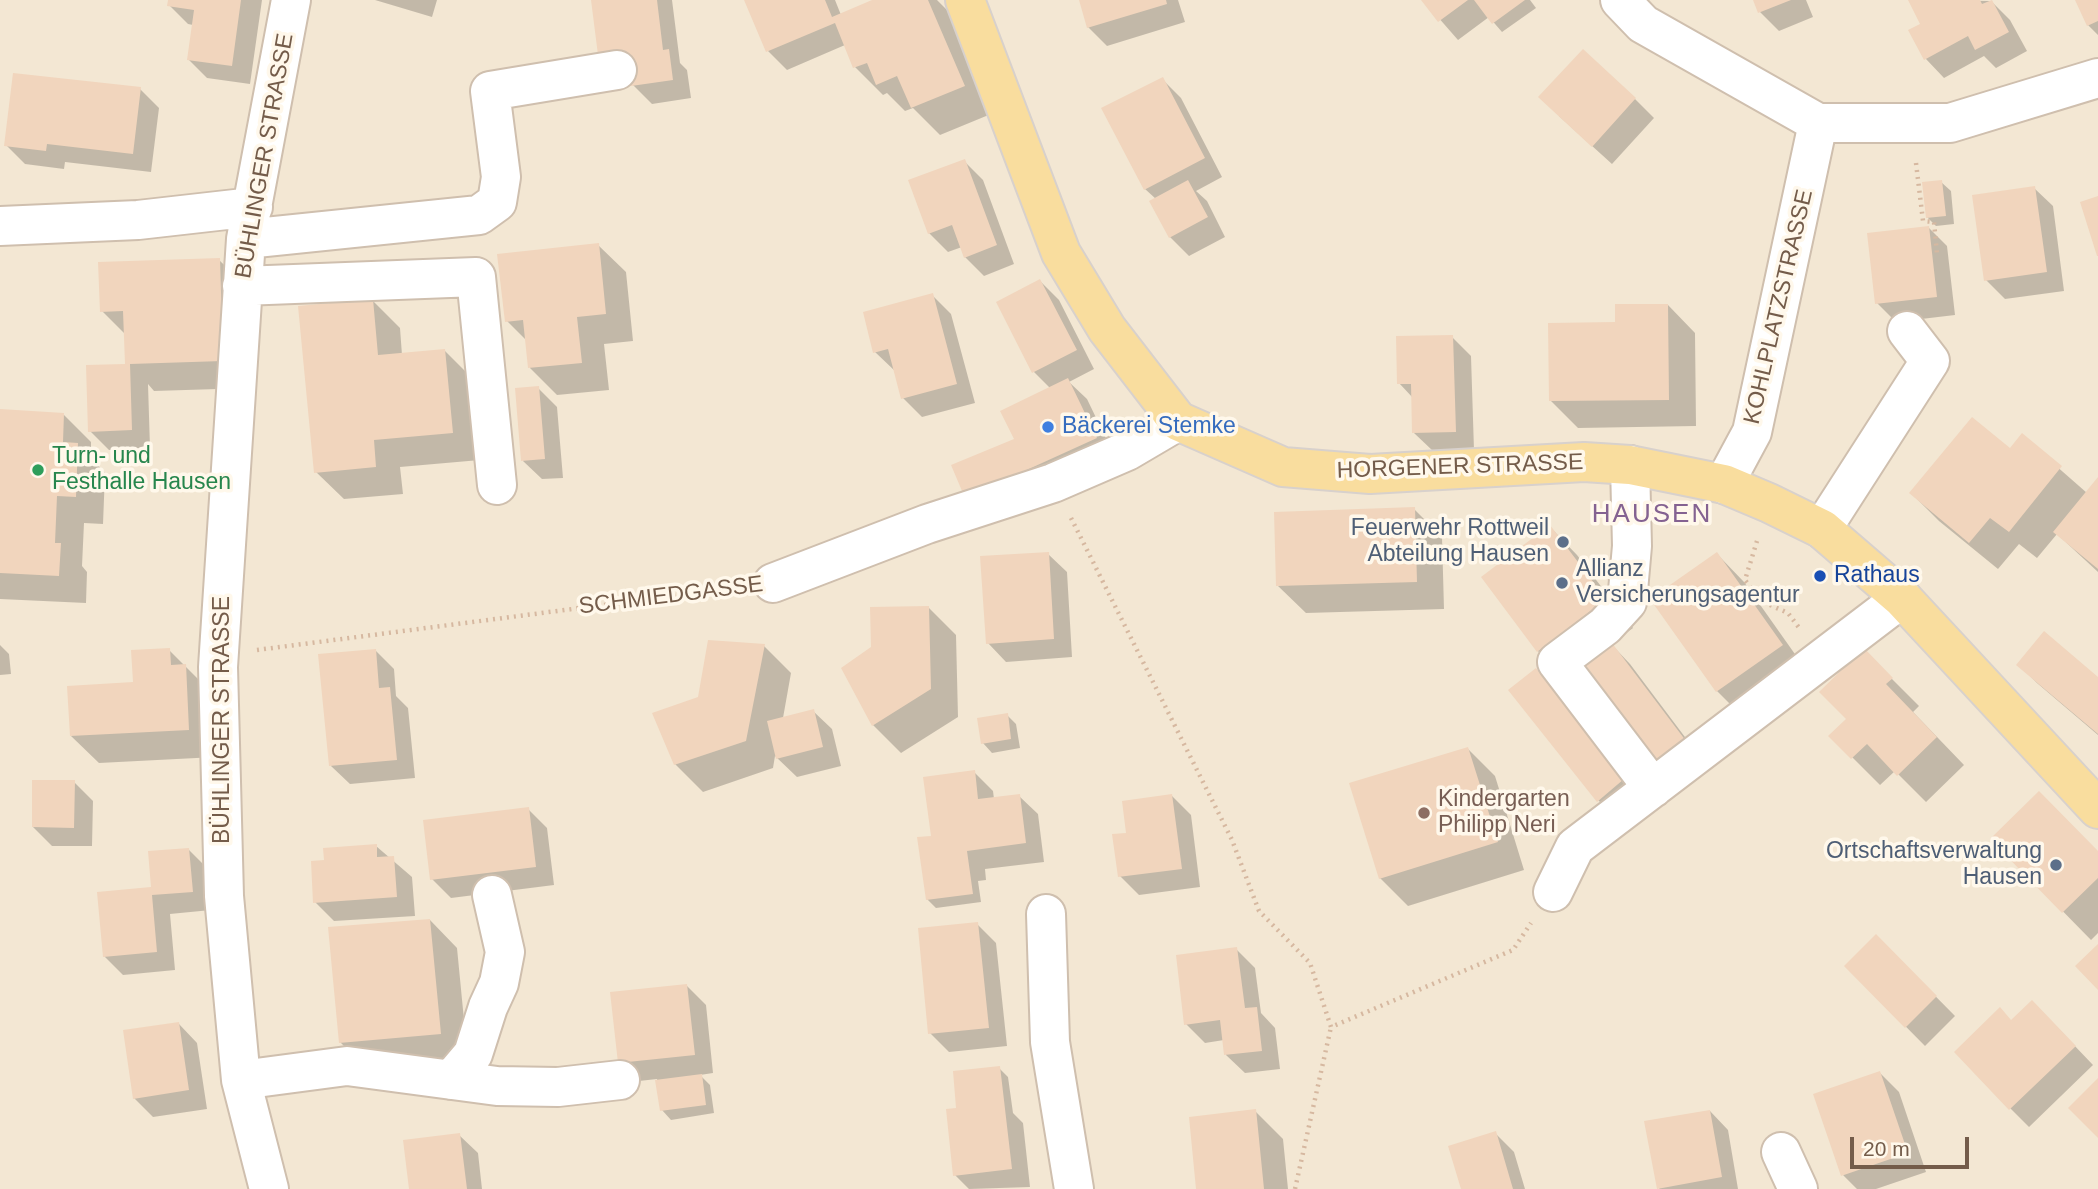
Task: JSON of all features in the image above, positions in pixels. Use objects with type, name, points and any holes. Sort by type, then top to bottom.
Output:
[{"type":"main road","name":"HORGENER STRASSE","points":[[965,0],[1062,253],[1107,329],[1178,421],[1283,467],[1370,474],[1584,463],[1630,465],[1724,484],[1822,529],[1902,598],[2098,809]]},
{"type":"street","name":"BÜHLINGER STRASSE","points":[[269,1189],[241,1080],[224,896],[218,655],[242,286],[249,223],[291,0]]},
{"type":"street","points":[[1620,0],[1643,24],[1818,123],[1950,123],[2098,78]]},
{"type":"street","points":[[0,226],[138,220],[249,223],[479,215],[497,202],[501,177],[490,91],[617,70]]},
{"type":"street","name":"KOHLPLATZSTRASSE","points":[[1724,484],[1752,432],[1818,123]]},
{"type":"street","points":[[242,286],[476,276],[497,485]]},
{"type":"street","points":[[1822,529],[1930,361],[1907,331]]},
{"type":"street","name":"SCHMIEDGASSE","points":[[773,583],[927,524],[1053,483],[1127,451],[1178,421]]},
{"type":"street","points":[[1630,465],[1632,546],[1627,602],[1605,626],[1558,662],[1653,788]]},
{"type":"street","points":[[1553,892],[1575,847],[1902,598]]},
{"type":"street","points":[[451,1080],[473,1054],[499,983],[505,952],[492,895]]},
{"type":"street","points":[[1046,914],[1050,1042],[1074,1189]]},
{"type":"street","points":[[241,1080],[347,1066],[497,1086],[558,1087],[620,1080]]},
{"type":"street","points":[[1780,1153],[1798,1189]]},
{"type":"path","points":[[1912,124],[1923,221],[1934,222],[1937,254]]},
{"type":"path","points":[[1053,483],[1232,840],[1259,911],[1310,963],[1331,1027],[1295,1189]]},
{"type":"path","points":[[1769,503],[1745,580],[1761,601],[1788,613],[1822,659]]},
{"type":"path","name":"SCHMIEDGASSE","points":[[218,655],[773,583]]},
{"type":"path","points":[[1331,1027],[1513,950],[1553,892]]},
{"type":"shaded area","points":[[0,0],[2098,0],[2098,1189],[0,1189]]},
{"type":"building","points":[[168,0],[241,0],[232,66],[187,60],[194,10],[167,6]]},
{"type":"building","points":[[591,0],[657,0],[663,50],[669,49],[673,80],[631,86],[626,51],[598,55]]},
{"type":"building","points":[[744,0],[825,0],[832,17],[872,0],[928,0],[965,86],[911,108],[897,76],[876,85],[867,63],[853,68],[835,23],[766,52]]},
{"type":"building","points":[[1079,0],[1166,0],[1167,4],[1087,28]]},
{"type":"building","points":[[1421,0],[1468,0],[1438,22]]},
{"type":"building","points":[[1474,0],[1525,0],[1492,24]]},
{"type":"building","points":[[1753,0],[1791,0],[1758,13]]},
{"type":"building","points":[[1908,0],[1980,0],[1982,4],[1992,0],[2009,32],[1975,50],[1968,36],[1924,60],[1908,30],[1920,24]]},
{"type":"building","points":[[2075,0],[2098,0],[2098,21],[2087,26]]},
{"type":"building","points":[[1583,49],[1636,98],[1592,147],[1538,97]]},
{"type":"building","points":[[13,73],[141,87],[133,154],[47,144],[46,151],[4,146]]},
{"type":"building","points":[[1163,77],[1205,158],[1144,190],[1101,108]]},
{"type":"building","points":[[965,159],[997,245],[964,258],[952,225],[928,234],[908,180]]},
{"type":"building","points":[[1188,180],[1208,217],[1169,238],[1149,201]]},
{"type":"building","points":[[1942,180],[1946,216],[1926,218],[1922,182]]},
{"type":"building","points":[[2035,186],[2047,272],[1984,281],[1972,195]]},
{"type":"building","points":[[2098,196],[2098,256],[2097,256],[2080,202]]},
{"type":"building","points":[[1929,226],[1937,297],[1875,304],[1867,233]]},
{"type":"building","points":[[599,243],[606,314],[577,317],[582,363],[528,368],[523,320],[505,322],[497,254]]},
{"type":"building","points":[[220,258],[223,361],[130,364],[132,430],[88,432],[86,365],[125,364],[123,311],[100,312],[98,262]]},
{"type":"building","points":[[1040,279],[1077,350],[1032,373],[996,302]]},
{"type":"building","points":[[933,293],[957,384],[901,399],[888,349],[873,353],[863,312]]},
{"type":"building","points":[[373,299],[378,355],[445,349],[453,433],[374,440],[376,467],[314,473],[298,306]]},
{"type":"building","points":[[1615,304],[1668,304],[1669,400],[1549,401],[1548,323],[1615,322]]},
{"type":"building","points":[[1453,335],[1456,432],[1412,433],[1411,384],[1397,384],[1396,336]]},
{"type":"building","points":[[1068,378],[1097,438],[965,498],[951,465],[1014,439],[1000,411]]},
{"type":"building","points":[[539,386],[545,459],[521,461],[515,388]]},
{"type":"building","name":"Turn- und Festhalle Hausen","points":[[0,409],[64,413],[63,442],[78,443],[76,497],[57,496],[55,543],[61,543],[59,576],[0,573]]},
{"type":"building","points":[[1972,417],[2010,448],[2022,433],[2062,466],[2009,532],[1990,518],[1969,543],[1909,493]]},
{"type":"building","points":[[2098,477],[2098,569],[2053,532]]},
{"type":"building","points":[[1415,507],[1417,582],[1276,586],[1274,512]]},
{"type":"building","points":[[1550,525],[1606,599],[1537,652],[1481,577]]},
{"type":"building","points":[[1049,552],[1054,639],[986,644],[980,556]]},
{"type":"building","points":[[1717,552],[1783,645],[1716,692],[1650,599]]},
{"type":"building","points":[[929,606],[931,689],[872,726],[841,668],[871,647],[870,607]]},
{"type":"building","points":[[2044,631],[2098,677],[2098,734],[2016,665]]},
{"type":"building","points":[[708,640],[765,644],[746,741],[674,765],[652,713],[698,697]]},
{"type":"building","points":[[1612,643],[1686,741],[1658,762],[1584,663]]},
{"type":"building","points":[[170,648],[171,665],[186,664],[189,730],[70,736],[67,686],[133,682],[131,650]]},
{"type":"building","points":[[1864,648],[1893,678],[1886,684],[1937,737],[1897,776],[1867,744],[1851,759],[1828,736],[1846,719],[1819,692]]},
{"type":"building","points":[[376,649],[379,688],[390,687],[397,760],[329,766],[318,654]]},
{"type":"building","points":[[1536,668],[1624,779],[1597,802],[1508,690]]},
{"type":"building","points":[[814,709],[823,747],[776,759],[767,721]]},
{"type":"building","points":[[1008,713],[1011,739],[981,744],[977,718]]},
{"type":"building","name":"Kindergarten Philipp Neri","points":[[1468,747],[1498,842],[1379,879],[1349,783]]},
{"type":"building","points":[[975,770],[978,799],[1020,794],[1026,843],[967,851],[973,894],[926,900],[917,837],[931,836],[923,777]]},
{"type":"building","points":[[32,780],[75,780],[74,828],[32,827]]},
{"type":"building","name":"Ortschaftsverwaltung Hausen","points":[[2039,791],[2098,851],[2098,878],[2062,913],[1990,839]]},
{"type":"building","points":[[1172,794],[1182,869],[1118,877],[1112,834],[1126,833],[1122,801]]},
{"type":"building","points":[[529,807],[536,867],[430,880],[423,820]]},
{"type":"building","points":[[377,844],[377,857],[394,856],[397,897],[313,903],[311,861],[324,860],[323,848]]},
{"type":"building","points":[[189,848],[193,892],[152,895],[157,952],[103,957],[97,892],[151,887],[148,851]]},
{"type":"building","points":[[430,919],[441,1034],[339,1043],[328,927]]},
{"type":"building","points":[[978,922],[989,1028],[928,1034],[918,928]]},
{"type":"building","points":[[1876,934],[1937,996],[1905,1028],[1844,966]]},
{"type":"building","points":[[2098,944],[2098,990],[2075,966]]},
{"type":"building","points":[[1237,947],[1245,1008],[1257,1007],[1262,1051],[1224,1055],[1220,1020],[1184,1025],[1176,955]]},
{"type":"building","points":[[687,984],[695,1055],[618,1063],[610,992]]},
{"type":"building","points":[[2032,1000],[2076,1046],[2009,1110],[1954,1052],[2000,1007],[2011,1020]]},
{"type":"building","points":[[179,1022],[189,1090],[133,1099],[123,1030]]},
{"type":"building","points":[[1000,1066],[1012,1169],[953,1176],[946,1109],[956,1108],[953,1071]]},
{"type":"building","points":[[1880,1071],[1908,1153],[1841,1176],[1813,1094]]},
{"type":"building","points":[[702,1074],[706,1105],[660,1111],[655,1080]]},
{"type":"building","points":[[2098,1078],[2098,1138],[2068,1108]]},
{"type":"building","points":[[1256,1109],[1264,1189],[1196,1189],[1189,1117]]},
{"type":"building","points":[[1710,1110],[1722,1177],[1657,1189],[1644,1121]]},
{"type":"building","points":[[1496,1131],[1513,1189],[1461,1189],[1448,1146]]},
{"type":"building","points":[[460,1133],[467,1189],[409,1189],[403,1140]]},
{"type":"place","name":"Bäckerei Stemke","points":[[1048,427]]},
{"type":"place","name":"Turn- und Festhalle Hausen","points":[[38,470]]},
{"type":"place","name":"Feuerwehr Rottweil Abteilung Hausen","points":[[1563,542]]},
{"type":"place","name":"Rathaus","points":[[1820,576]]},
{"type":"place","name":"Allianz Versicherungsagentur","points":[[1562,583]]},
{"type":"place","name":"Kindergarten Philipp Neri","points":[[1424,813]]},
{"type":"place","name":"Ortschaftsverwaltung Hausen","points":[[2056,865]]},
{"type":"district","name":"HAUSEN","points":[[1652,515]]}]
